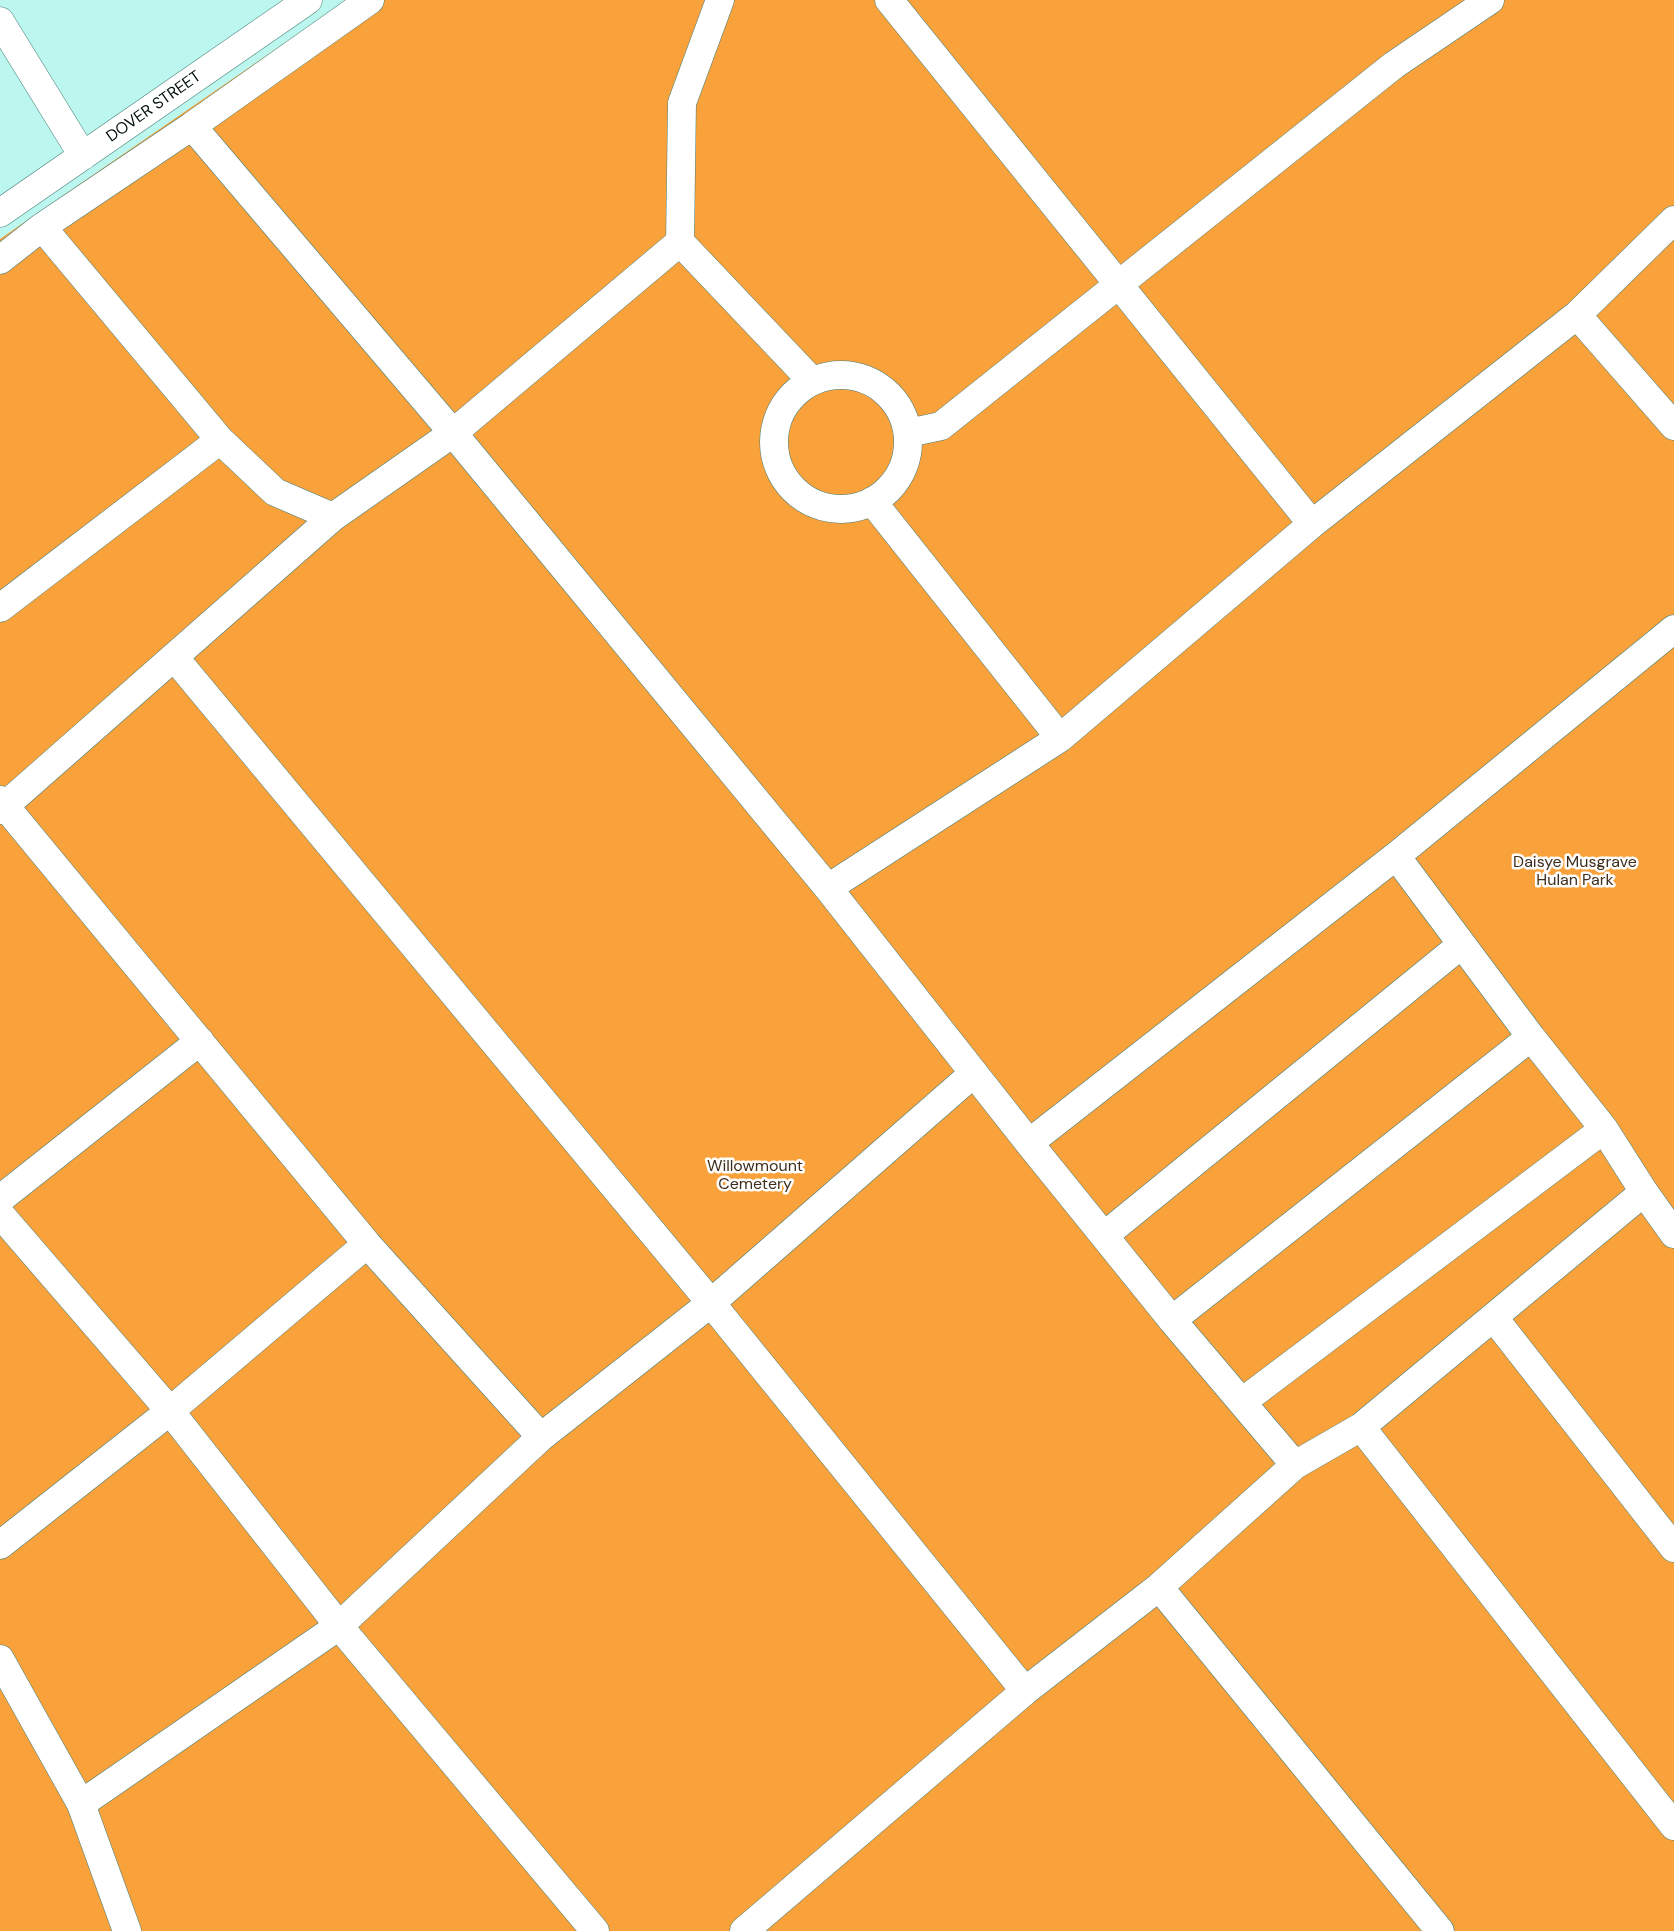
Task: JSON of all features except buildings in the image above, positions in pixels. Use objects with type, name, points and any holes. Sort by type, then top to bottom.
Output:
[{"type":"street","name":"DOVER STREET","points":[[0,214],[308,0]]},
{"type":"street","points":[[0,260],[42,227],[192,126],[370,0]]},
{"type":"street","points":[[720,0],[682,103],[680,242],[812,381]]},
{"type":"street","points":[[889,0],[1312,524]]},
{"type":"street","points":[[908,432],[941,426],[1394,65],[1490,0]]},
{"type":"street","points":[[0,21],[82,156]]},
{"type":"street","points":[[192,126],[453,433],[828,888],[1029,1143],[1172,1320],[1295,1465]]},
{"type":"street","points":[[828,888],[1060,738],[1312,524],[1578,315],[1674,220]]},
{"type":"street","points":[[42,227],[220,440],[275,492],[333,517]]},
{"type":"street","points":[[541,1437],[367,1244],[2,805],[174,658],[333,517],[453,433],[680,242]]},
{"type":"street","points":[[1578,315],[1674,426]]},
{"type":"street","points":[[832,375],[853,375],[873,382],[890,395],[898,407],[908,432],[907,453],[900,472],[888,489],[872,501],[851,508],[830,508],[810,502],[793,489],[780,472],[774,452],[775,430],[782,410],[794,393],[812,381],[832,375]]},
{"type":"street","points":[[0,608],[220,440]]},
{"type":"street","points":[[872,501],[1060,738]]},
{"type":"street","points":[[1029,1143],[1396,856],[1674,629]]},
{"type":"street","points":[[174,658],[712,1302],[1025,1691]]},
{"type":"street","points":[[1396,856],[1532,1037],[1604,1129],[1644,1192],[1674,1234]]},
{"type":"street","points":[[1105,1235],[1462,945]]},
{"type":"street","points":[[1172,1320],[1532,1037]]},
{"type":"street","points":[[0,1199],[200,1041]]},
{"type":"street","points":[[82,1804],[339,1626],[541,1437],[712,1302],[974,1073]]},
{"type":"street","points":[[1242,1402],[1604,1129]]},
{"type":"street","points":[[744,1931],[1025,1691],[1160,1587],[1295,1465],[1361,1427],[1644,1192]]},
{"type":"street","points":[[0,1214],[170,1411],[339,1626],[595,1931]]},
{"type":"street","points":[[0,1545],[170,1411],[367,1244]]},
{"type":"street","points":[[1494,1318],[1674,1548]]},
{"type":"street","points":[[1361,1427],[1674,1826]]},
{"type":"street","points":[[1160,1587],[1440,1931]]},
{"type":"street","points":[[0,1659],[82,1804],[127,1931]]},
{"type":"green space","name":"Willowmount Cemetery","points":[[347,0],[1674,0],[1674,1931],[0,1931],[0,239]]},
{"type":"park label","name":"Daisye Musgrave Hulan Park","points":[[1575,872]]}]
